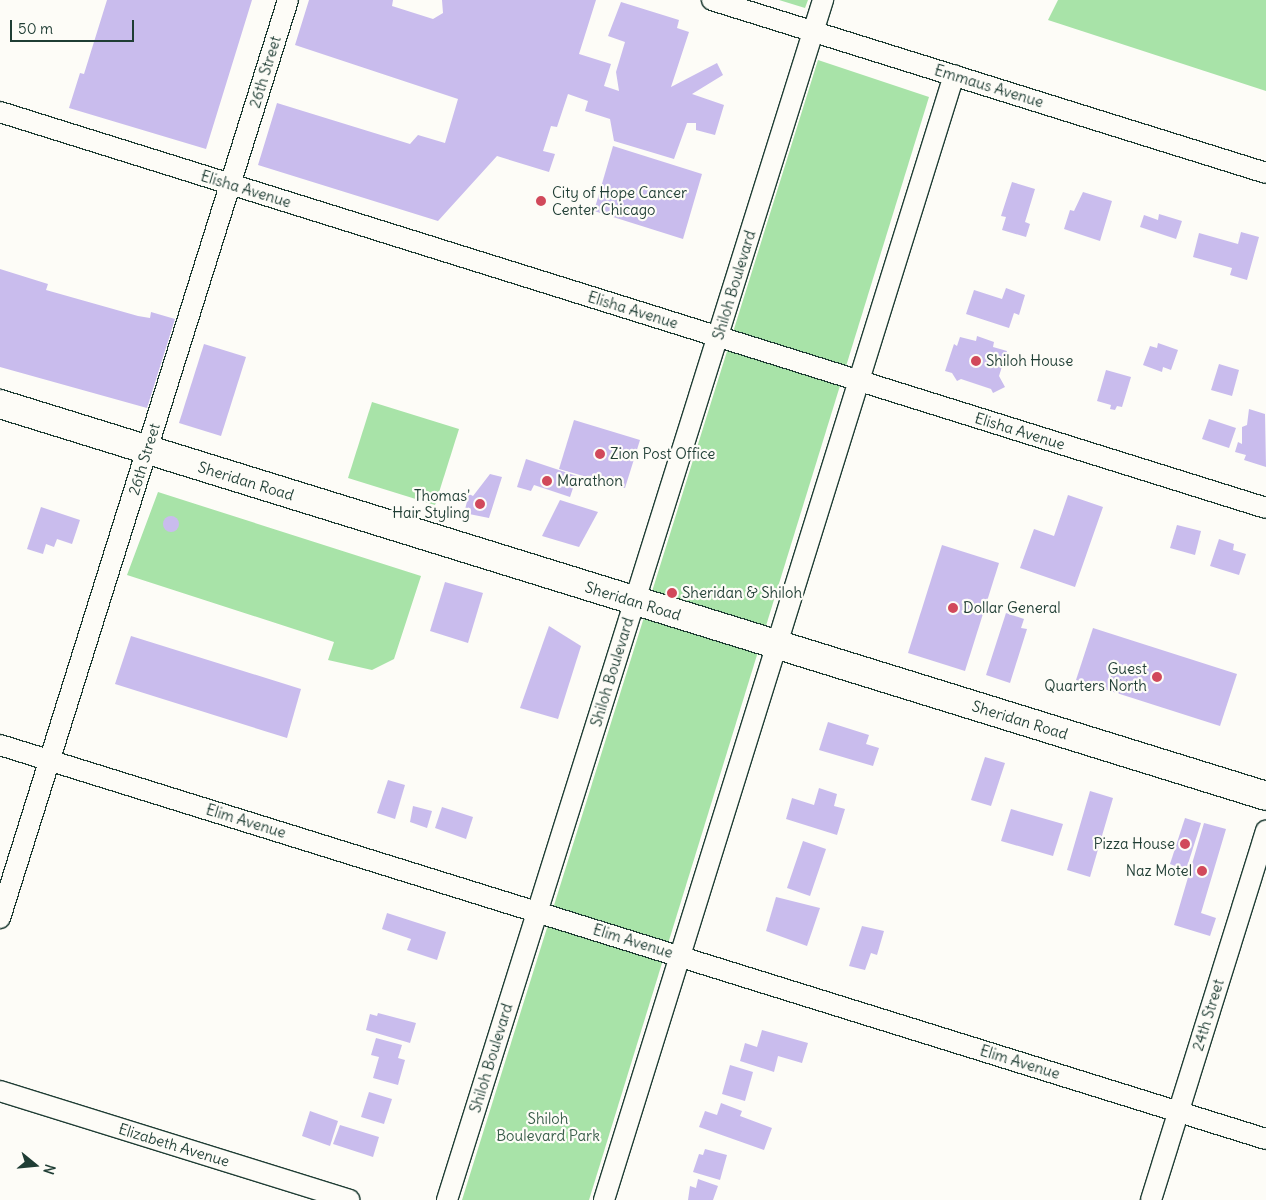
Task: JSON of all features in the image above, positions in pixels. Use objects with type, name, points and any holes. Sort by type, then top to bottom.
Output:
[{"type":"main road","name":"Sheridan Road","points":[[0,404],[1266,796]]},
{"type":"street","name":"26th Street","points":[[0,918],[288,0]]},
{"type":"street","name":"Emmaus Avenue","points":[[712,0],[1266,173]]},
{"type":"street","name":"Shiloh Boulevard","points":[[447,1200],[823,0]]},
{"type":"street","points":[[604,1200],[954,75]]},
{"type":"street","name":"Elisha Avenue","points":[[0,112],[1266,508]]},
{"type":"street","name":"Elim Avenue","points":[[0,744],[1266,1139]]},
{"type":"street","name":"24th Street","points":[[1151,1200],[1266,831]]},
{"type":"street","name":"Elizabeth Avenue","points":[[0,1091],[349,1200]]},
{"type":"green space","points":[[779,0],[808,0],[805,8]]},
{"type":"green space","points":[[1058,0],[1266,0],[1266,91],[1048,20]]},
{"type":"green space","name":"Shiloh Boulevard Park","points":[[818,60],[929,97],[589,1200],[462,1200]]},
{"type":"green space","points":[[372,402],[459,429],[435,505],[348,478]]},
{"type":"green space","points":[[158,492],[421,576],[394,659],[372,670],[328,660],[334,642],[127,575]]},
{"type":"building","points":[[107,0],[252,0],[206,149],[69,108],[80,73],[84,74]]},
{"type":"building","points":[[309,0],[393,0],[392,6],[433,19],[443,13],[442,0],[596,0],[579,54],[611,64],[604,86],[619,91],[616,72],[625,42],[608,36],[621,2],[679,20],[677,28],[689,32],[671,87],[717,63],[723,75],[692,94],[724,105],[715,135],[696,130],[696,123],[687,123],[674,159],[614,141],[610,119],[585,111],[588,101],[568,94],[557,127],[551,126],[543,151],[555,154],[549,172],[497,156],[438,221],[258,165],[277,103],[410,144],[418,135],[445,143],[458,99],[295,45]]},
{"type":"building","points":[[613,146],[702,174],[683,239],[594,211]]},
{"type":"building","points":[[1012,182],[1035,189],[1025,222],[1030,224],[1026,237],[1002,230],[1006,217],[1001,216]]},
{"type":"building","points":[[1083,192],[1112,201],[1100,241],[1064,229],[1070,210],[1074,211]]},
{"type":"building","points":[[1159,214],[1182,221],[1176,239],[1140,227],[1144,215],[1158,220]]},
{"type":"building","points":[[1241,232],[1259,237],[1247,280],[1230,275],[1232,268],[1193,257],[1199,233],[1238,244]]},
{"type":"building","points":[[0,269],[48,284],[46,290],[138,316],[150,318],[151,312],[175,319],[147,408],[0,367]]},
{"type":"building","points":[[1006,288],[1025,295],[1019,315],[1014,313],[1009,328],[966,314],[974,290],[1002,299]]},
{"type":"building","name":"Shiloh House","points":[[977,336],[994,342],[993,347],[1007,351],[999,376],[1005,387],[993,393],[991,389],[961,379],[957,381],[952,373],[945,371],[954,344],[957,346],[960,337],[976,341]]},
{"type":"building","points":[[1158,343],[1178,350],[1171,370],[1163,367],[1162,372],[1143,365],[1150,346],[1157,348]]},
{"type":"building","points":[[204,344],[246,357],[221,436],[179,423]]},
{"type":"building","points":[[1219,364],[1239,370],[1232,396],[1211,390]]},
{"type":"building","points":[[1106,370],[1131,377],[1122,407],[1117,406],[1115,410],[1110,409],[1111,405],[1097,401]]},
{"type":"building","points":[[1249,409],[1265,414],[1266,467],[1244,460],[1246,455],[1235,452],[1238,442],[1242,444],[1242,427],[1247,425]]},
{"type":"building","points":[[1209,419],[1236,428],[1229,448],[1202,439]]},
{"type":"building","name":"Zion Post Office","points":[[574,420],[640,440],[625,488],[559,469]]},
{"type":"building","name":"Marathon","points":[[526,459],[577,476],[570,497],[534,485],[531,491],[517,487]]},
{"type":"building","name":"Thomas' Hair Styling","points":[[490,474],[502,477],[489,518],[464,513],[469,494],[473,496]]},
{"type":"building","points":[[1068,495],[1103,507],[1075,587],[1020,568],[1034,529],[1054,536]]},
{"type":"building","name":"Marathon","points":[[560,500],[598,512],[579,547],[542,536]]},
{"type":"building","points":[[41,507],[80,520],[72,544],[57,539],[54,547],[46,544],[43,554],[27,549]]},
{"type":"building","points":[[171,516],[177,518],[179,524],[177,530],[171,532],[165,530],[163,524],[165,518]]},
{"type":"building","points":[[1177,525],[1201,531],[1195,555],[1170,548]]},
{"type":"building","points":[[1219,539],[1234,544],[1233,550],[1246,554],[1239,575],[1210,566]]},
{"type":"building","name":"Dollar General","points":[[942,545],[999,563],[965,671],[908,653]]},
{"type":"building","points":[[445,582],[483,593],[468,643],[430,631]]},
{"type":"building","points":[[1006,613],[1024,619],[1021,628],[1027,629],[1010,683],[986,675]]},
{"type":"building","points":[[549,626],[581,646],[558,719],[520,708]]},
{"type":"building","name":"Guest Quarters North","points":[[1093,628],[1237,674],[1220,726],[1076,680]]},
{"type":"building","points":[[131,636],[301,689],[287,738],[115,684]]},
{"type":"building","points":[[828,722],[869,735],[866,744],[879,748],[873,766],[819,750]]},
{"type":"building","points":[[985,757],[1005,763],[991,806],[971,800]]},
{"type":"building","points":[[388,780],[405,785],[395,819],[377,813]]},
{"type":"building","points":[[819,788],[837,794],[834,806],[845,809],[837,835],[786,819],[792,798],[814,805]]},
{"type":"building","points":[[1090,791],[1113,798],[1090,877],[1067,870]]},
{"type":"building","points":[[413,806],[432,811],[427,828],[410,822]]},
{"type":"building","points":[[442,807],[473,817],[466,839],[435,828]]},
{"type":"building","points":[[1011,809],[1063,824],[1053,856],[1001,841]]},
{"type":"building","name":"Pizza House","points":[[1185,818],[1201,823],[1186,870],[1170,864]]},
{"type":"building","name":"Naz Motel","points":[[1204,823],[1226,829],[1201,913],[1216,918],[1210,936],[1174,925]]},
{"type":"building","points":[[803,841],[826,849],[810,896],[787,888]]},
{"type":"building","points":[[776,897],[820,908],[807,946],[766,931]]},
{"type":"building","points":[[387,913],[446,932],[437,960],[407,950],[411,939],[382,929]]},
{"type":"building","points":[[862,926],[884,931],[877,955],[871,953],[865,970],[849,966]]},
{"type":"building","points":[[378,1013],[416,1023],[410,1043],[366,1030],[370,1014],[377,1016]]},
{"type":"building","points":[[762,1030],[808,1043],[802,1063],[778,1056],[774,1072],[740,1061],[745,1043],[757,1047]]},
{"type":"building","points":[[376,1038],[402,1045],[398,1058],[405,1060],[398,1085],[373,1078],[379,1057],[371,1055]]},
{"type":"building","points":[[730,1065],[753,1072],[745,1101],[722,1094]]},
{"type":"building","points":[[369,1092],[392,1099],[384,1124],[361,1117]]},
{"type":"building","points":[[721,1103],[742,1111],[740,1116],[772,1128],[764,1150],[699,1127],[705,1111],[717,1115]]},
{"type":"building","points":[[310,1111],[338,1121],[330,1146],[302,1136]]},
{"type":"building","points":[[340,1125],[379,1137],[373,1157],[333,1144]]},
{"type":"building","points":[[705,1149],[727,1155],[720,1180],[693,1172],[699,1154],[703,1155]]},
{"type":"building","points":[[698,1179],[718,1186],[713,1200],[688,1200],[690,1186],[696,1188]]},
{"type":"place","name":"City of Hope Cancer Center Chicago","points":[[541,201]]},
{"type":"place","name":"Shiloh House","points":[[976,361]]},
{"type":"place","name":"Zion Post Office","points":[[600,454]]},
{"type":"place","name":"Marathon","points":[[547,481]]},
{"type":"place","name":"Thomas' Hair Styling","points":[[480,504]]},
{"type":"place","name":"Sheridan & Shiloh","points":[[672,593]]},
{"type":"place","name":"Dollar General","points":[[953,608]]},
{"type":"place","name":"Guest Quarters North","points":[[1157,677]]},
{"type":"place","name":"Pizza House","points":[[1185,844]]},
{"type":"place","name":"Naz Motel","points":[[1202,871]]}]
